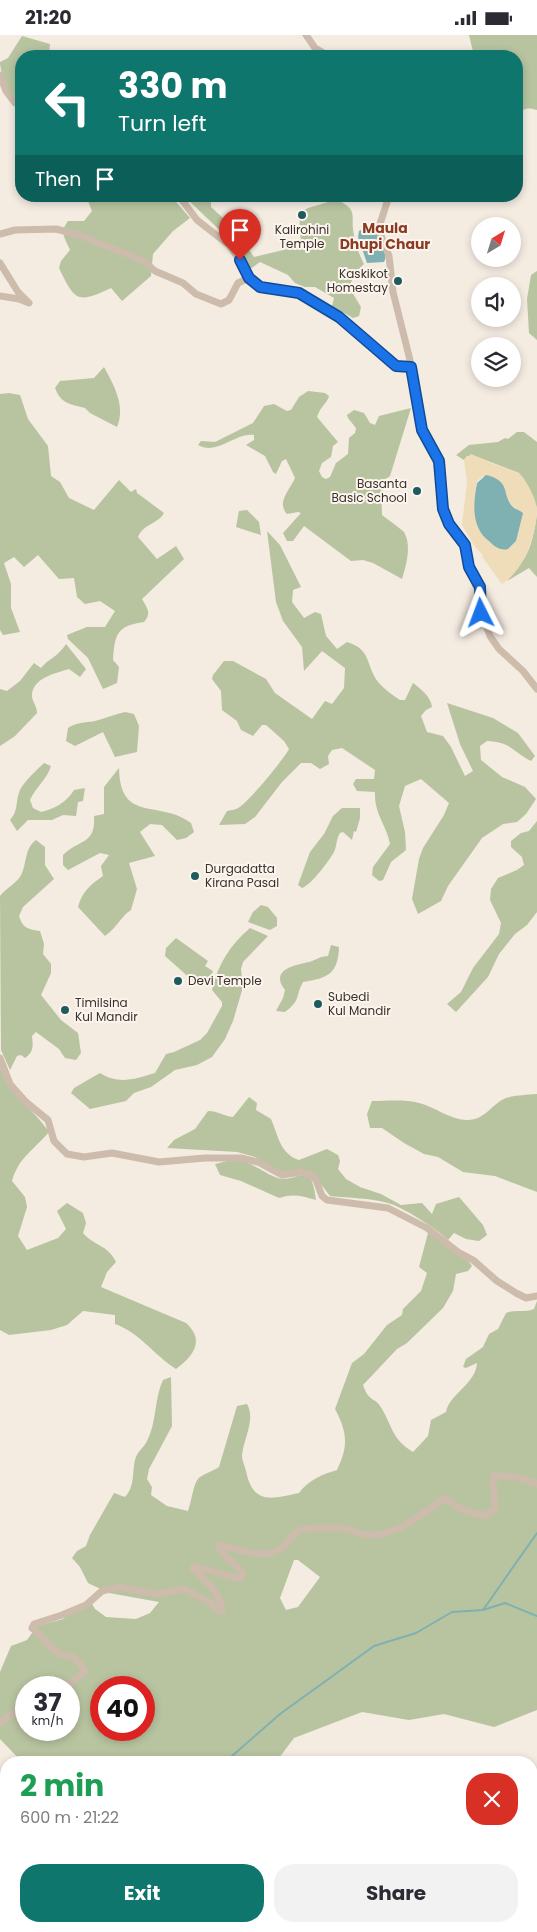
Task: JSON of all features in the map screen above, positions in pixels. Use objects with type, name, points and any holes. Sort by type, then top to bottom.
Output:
[{"type":"street","points":[[306,35],[318,50]]},
{"type":"street","points":[[0,75],[10,97],[15,103]]},
{"type":"street","points":[[184,202],[197,220],[229,245],[240,260],[249,278],[260,287],[299,293],[339,317],[396,366],[411,367]]},
{"type":"street","points":[[387,202],[380,224],[380,233],[389,256],[393,292],[411,367],[422,430],[439,461],[443,509],[449,524],[465,545],[469,567],[480,587],[481,613],[486,628],[499,649],[524,671],[537,689]]},
{"type":"street","points":[[0,234],[15,230],[56,229],[79,235],[144,261],[155,271],[183,283],[196,294],[221,304],[229,301],[238,283],[249,278]]},
{"type":"street","points":[[0,263],[18,293],[29,303],[19,299],[0,296]]},
{"type":"street","points":[[0,1058],[10,1084],[26,1102],[48,1119],[54,1141],[66,1154],[84,1157],[112,1153],[159,1162],[205,1158],[241,1158],[258,1161],[282,1175],[301,1172],[310,1175],[316,1181],[322,1196],[327,1200],[388,1208],[427,1228],[458,1252],[472,1260],[497,1281],[516,1293],[526,1298],[537,1296]]},
{"type":"street","points":[[79,1676],[85,1671],[78,1659],[53,1650],[43,1635],[32,1628],[34,1624],[86,1605],[102,1591],[118,1587],[158,1594],[184,1589],[211,1603],[218,1611],[222,1611],[223,1608],[215,1592],[193,1569],[194,1566],[240,1579],[243,1573],[223,1554],[218,1545],[252,1553],[282,1548],[294,1534],[306,1529],[339,1529],[352,1530],[366,1535],[383,1534],[409,1523],[444,1498],[463,1510],[485,1517],[495,1508],[494,1476],[517,1477],[537,1483]]},
{"type":"street","points":[[0,1724],[7,1716],[15,1713]]},
{"type":"green space","points":[[469,35],[537,35],[537,110],[523,110],[523,50],[473,50]]},
{"type":"green space","points":[[22,36],[50,44],[50,50],[15,50],[15,98],[8,89],[0,66],[0,62],[8,58]]},
{"type":"green space","points":[[88,202],[176,202],[190,218],[173,231],[153,254],[151,276],[122,301],[111,288],[91,296],[78,296],[69,287],[59,268],[61,261],[70,250],[63,232],[65,225],[68,221],[84,221],[92,211]]},
{"type":"green space","points":[[190,202],[211,202],[211,207],[235,229],[254,257],[296,247],[301,243],[299,213],[327,202],[341,202],[348,206],[352,212],[354,238],[364,264],[359,269],[360,275],[354,276],[349,287],[361,307],[359,316],[353,318],[332,306],[334,298],[315,287],[305,287],[295,283],[288,275],[260,262],[249,270],[231,241]]},
{"type":"green space","points":[[537,271],[537,340],[529,333],[527,299],[531,275]]},
{"type":"green space","points":[[104,367],[118,396],[120,412],[117,427],[90,413],[85,408],[67,403],[60,397],[55,388],[60,381],[94,378]]},
{"type":"green space","points":[[308,391],[325,393],[329,396],[317,417],[338,442],[333,446],[331,457],[322,463],[319,471],[322,477],[326,479],[330,477],[336,463],[348,454],[349,438],[355,433],[356,428],[347,415],[354,410],[364,413],[370,423],[375,425],[379,416],[411,408],[390,476],[381,482],[382,515],[404,532],[408,543],[408,556],[402,579],[373,563],[363,560],[351,561],[304,526],[293,541],[287,541],[283,533],[301,513],[287,514],[283,505],[285,496],[295,478],[286,459],[282,461],[276,474],[273,472],[265,456],[246,445],[254,440],[254,435],[240,437],[213,448],[205,448],[198,445],[201,441],[215,442],[253,423],[264,406],[274,404],[287,411],[291,410],[299,397]]},
{"type":"green space","points":[[0,394],[20,395],[28,419],[48,446],[51,476],[60,482],[69,498],[94,510],[119,480],[131,492],[136,489],[137,493],[164,513],[158,520],[143,529],[138,537],[157,559],[176,546],[184,559],[142,599],[148,613],[144,622],[128,626],[119,632],[115,643],[113,660],[119,667],[117,683],[103,689],[88,658],[68,639],[67,635],[87,627],[105,627],[115,611],[100,601],[85,604],[77,597],[74,578],[59,579],[38,555],[24,567],[14,557],[4,563],[11,584],[11,608],[20,632],[3,635],[0,630]]},
{"type":"green space","points":[[517,432],[524,432],[537,442],[537,508],[519,473],[475,456],[467,456],[464,460],[456,455],[469,445],[498,442],[505,438],[508,439]]},
{"type":"green space","points":[[247,510],[259,522],[261,535],[236,527],[239,511]]},
{"type":"green space","points":[[537,514],[537,577],[529,568],[507,581],[525,558],[531,543]]},
{"type":"green space","points":[[267,531],[280,545],[301,587],[293,590],[292,602],[304,618],[315,612],[321,614],[326,636],[337,649],[347,642],[361,649],[378,682],[400,700],[405,700],[413,683],[422,691],[430,700],[432,707],[421,716],[427,732],[443,736],[451,747],[465,776],[473,771],[460,744],[447,703],[493,718],[518,733],[535,756],[531,761],[501,743],[487,741],[480,746],[481,760],[502,777],[525,787],[536,799],[526,814],[517,822],[503,824],[482,838],[448,886],[441,901],[418,914],[412,899],[419,859],[423,848],[444,815],[449,803],[421,779],[405,786],[399,806],[405,832],[406,850],[391,862],[383,880],[379,881],[372,875],[373,867],[390,844],[376,807],[375,792],[357,791],[353,784],[356,779],[374,779],[375,770],[342,748],[332,750],[328,756],[329,764],[320,769],[311,763],[301,763],[282,782],[255,817],[245,824],[219,825],[227,811],[243,805],[257,790],[289,749],[284,741],[266,725],[262,725],[253,736],[241,730],[237,721],[222,710],[221,691],[212,679],[224,661],[233,661],[266,679],[275,693],[312,719],[325,701],[332,704],[344,688],[345,668],[322,651],[304,671],[302,647],[283,621],[276,602]]},
{"type":"green space","points":[[66,644],[86,669],[80,677],[69,669],[45,677],[40,681],[33,691],[32,697],[37,713],[15,736],[0,746],[0,689],[7,691],[20,681],[34,663],[41,668],[60,652]]},
{"type":"green space","points":[[125,712],[134,714],[139,726],[137,752],[115,757],[103,732],[75,746],[66,741],[68,728],[71,726]]},
{"type":"green space","points":[[44,763],[51,766],[30,800],[33,808],[41,812],[51,809],[64,801],[74,790],[85,788],[83,801],[78,802],[76,816],[63,815],[52,820],[28,820],[17,831],[10,820],[15,813],[20,790]]},
{"type":"green space","points":[[119,768],[121,785],[126,797],[134,804],[179,816],[191,823],[194,832],[186,838],[177,840],[162,825],[150,824],[140,832],[155,856],[129,863],[137,889],[131,910],[105,936],[78,907],[87,889],[103,876],[101,866],[109,855],[100,853],[68,870],[63,865],[63,855],[89,837],[94,825],[94,816],[104,814],[104,787]]},
{"type":"green space","points":[[342,808],[360,808],[360,818],[352,840],[343,832],[340,833],[334,852],[328,861],[315,878],[302,888],[298,885],[310,852],[324,834],[333,816]]},
{"type":"green space","points":[[537,821],[537,912],[527,925],[515,934],[499,954],[488,977],[456,1012],[447,1004],[461,992],[473,968],[499,934],[501,923],[490,900],[491,889],[498,878],[524,865],[522,857],[511,847],[511,841],[521,833],[529,831]]},
{"type":"green space","points":[[36,840],[45,847],[45,865],[54,879],[23,907],[19,916],[26,927],[40,931],[44,944],[43,954],[51,964],[51,973],[41,995],[61,1020],[78,1033],[81,1053],[76,1060],[65,1058],[59,1049],[36,1032],[32,1036],[33,1045],[30,1053],[25,1058],[21,1055],[17,1056],[10,1070],[1,1050],[0,896],[20,876],[28,851]]},
{"type":"green space","points":[[261,905],[268,907],[277,918],[277,926],[270,930],[248,922],[253,912]]},
{"type":"green space","points":[[250,928],[268,936],[243,962],[241,969],[243,987],[233,1021],[225,1039],[212,1057],[197,1065],[175,1070],[151,1087],[134,1093],[126,1101],[90,1109],[71,1093],[74,1088],[100,1073],[114,1079],[127,1080],[155,1073],[166,1054],[200,1040],[207,1033],[222,1006],[222,1002],[212,990],[221,963],[236,941]]},
{"type":"green space","points":[[176,938],[208,961],[205,966],[213,971],[208,983],[192,980],[165,956],[166,948]]},
{"type":"green space","points":[[331,945],[339,947],[334,969],[319,979],[303,982],[293,1004],[285,1012],[276,1011],[285,990],[281,983],[280,977],[282,973],[291,967],[328,956]]},
{"type":"green space","points":[[0,1067],[16,1094],[49,1132],[18,1166],[12,1181],[25,1197],[27,1207],[18,1236],[27,1250],[58,1238],[66,1229],[57,1211],[67,1203],[83,1213],[86,1223],[83,1233],[105,1248],[116,1262],[107,1272],[101,1287],[186,1323],[192,1329],[196,1342],[195,1347],[188,1359],[176,1369],[132,1333],[115,1324],[115,1315],[83,1311],[67,1325],[51,1330],[9,1335],[0,1330]]},
{"type":"green space","points":[[537,1094],[537,1192],[495,1176],[463,1172],[438,1157],[424,1154],[382,1128],[370,1128],[367,1114],[372,1101],[402,1101],[425,1105],[460,1119],[473,1120],[506,1098]]},
{"type":"green space","points":[[249,1097],[257,1103],[256,1110],[271,1119],[280,1143],[293,1157],[299,1160],[327,1149],[338,1155],[340,1161],[338,1169],[346,1179],[401,1205],[422,1203],[432,1214],[436,1204],[459,1197],[483,1225],[487,1235],[479,1241],[466,1239],[454,1233],[448,1240],[420,1219],[394,1205],[374,1200],[330,1196],[314,1175],[282,1172],[255,1157],[237,1152],[167,1148],[174,1140],[195,1129],[208,1111],[233,1117]]},
{"type":"green space","points":[[236,1159],[283,1179],[302,1175],[306,1176],[314,1187],[316,1200],[293,1195],[279,1198],[241,1181],[220,1175],[215,1164]]},
{"type":"green space","points":[[428,1233],[458,1251],[472,1266],[468,1271],[456,1274],[453,1291],[443,1308],[407,1343],[397,1349],[363,1385],[368,1395],[379,1405],[397,1438],[413,1452],[428,1436],[431,1420],[446,1412],[452,1399],[468,1383],[476,1370],[477,1363],[466,1368],[463,1367],[466,1359],[483,1347],[489,1334],[498,1329],[506,1313],[534,1309],[537,1301],[537,1710],[494,1727],[444,1714],[409,1720],[362,1712],[294,1738],[280,1756],[16,1756],[0,1739],[0,1672],[11,1646],[27,1640],[37,1626],[63,1619],[83,1603],[91,1602],[95,1609],[106,1617],[136,1619],[150,1613],[159,1602],[109,1593],[88,1583],[80,1567],[72,1558],[77,1551],[86,1546],[90,1535],[114,1493],[125,1497],[128,1493],[132,1484],[136,1457],[150,1434],[163,1380],[171,1377],[172,1426],[149,1469],[147,1479],[152,1487],[151,1495],[167,1506],[188,1511],[198,1479],[219,1467],[237,1406],[247,1404],[250,1423],[242,1458],[253,1490],[265,1497],[272,1498],[299,1493],[306,1485],[337,1470],[341,1461],[345,1439],[342,1425],[335,1409],[352,1363],[364,1354],[387,1325],[402,1315],[403,1309],[421,1291],[427,1273],[419,1267]],"holes":[[[294,1560],[298,1560],[320,1577],[298,1607],[286,1610],[280,1598]]]},
{"type":"sand","points":[[471,454],[519,473],[533,494],[537,508],[532,540],[517,570],[502,584],[482,554],[475,547],[462,525],[467,482],[464,460]],"holes":[[[483,476],[517,510],[516,541],[508,549],[496,547],[484,536],[477,523],[475,509],[477,481]]]},
{"type":"water","points":[[364,228],[374,231],[381,240],[385,251],[384,262],[367,263],[358,237],[359,231]]},
{"type":"water","points":[[486,475],[500,481],[509,502],[514,508],[523,513],[516,541],[508,549],[501,549],[494,545],[479,530],[476,523],[474,508],[477,483]]},
{"type":"waterway","points":[[232,1756],[280,1714],[374,1646],[416,1633],[452,1612],[483,1610],[537,1533]]},
{"type":"waterway","points":[[483,1610],[505,1603],[537,1616]]},
{"type":"place","name":"Kalirohini Temple","points":[[302,215]]},
{"type":"place","name":"Kaskikot Homestay","points":[[398,281]]},
{"type":"place","name":"Basanta Basic School","points":[[417,491]]},
{"type":"place","name":"Durgadatta Kirana Pasal","points":[[195,876]]},
{"type":"place","name":"Devi Temple","points":[[178,981]]},
{"type":"place","name":"Subedi Kul Mandir","points":[[318,1004]]},
{"type":"place","name":"Timilsina Kul Mandir","points":[[65,1010]]},
{"type":"district","name":"Maula Dhupi Chaur","points":[[385,236]]},
{"type":"route","points":[[240,260],[249,278],[260,287],[299,293],[339,317],[396,366],[411,367],[422,430],[439,461],[443,509],[449,524],[465,545],[469,567],[480,587],[481,613]]}]
